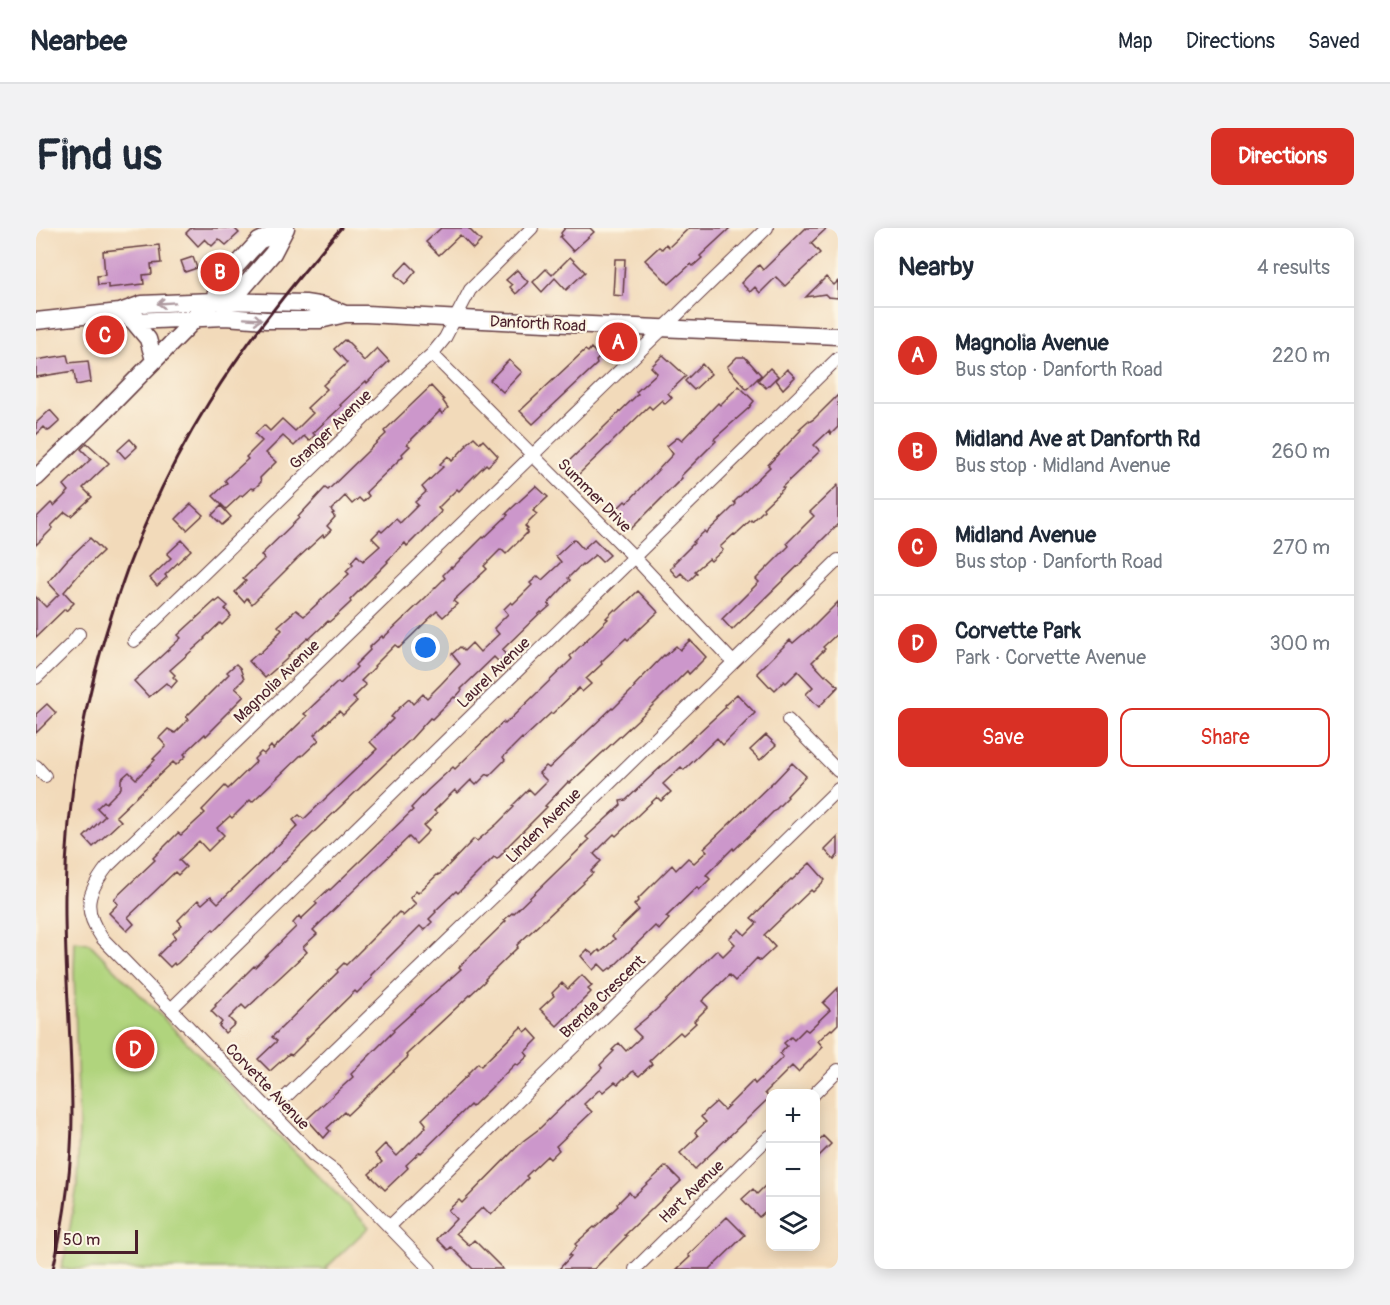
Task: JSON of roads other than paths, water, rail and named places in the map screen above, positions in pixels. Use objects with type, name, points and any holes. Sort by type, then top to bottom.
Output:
[{"type":"main road","points":[[36,478],[213,301],[243,288],[273,253],[285,228]]},
{"type":"main road","name":"Danforth Road","points":[[127,316],[142,304],[213,301],[305,303],[324,306],[345,314]]},
{"type":"main road","name":"Danforth Road","points":[[36,321],[127,316],[320,320],[345,314],[838,336]]},
{"type":"main road","points":[[127,316],[148,339],[154,360]]},
{"type":"street","name":"Granger Avenue","points":[[134,641],[432,354],[445,338],[470,290],[532,228]]},
{"type":"street","name":"Magnolia Avenue","points":[[91,919],[91,892],[108,867],[767,228]]},
{"type":"street","name":"Summer Drive","points":[[432,354],[634,557],[733,662]]},
{"type":"street","name":"Laurel Avenue","points":[[171,1009],[838,358]]},
{"type":"street","name":"Linden Avenue","points":[[270,1112],[838,560]]},
{"type":"street","points":[[36,678],[79,634]]},
{"type":"street","points":[[788,720],[838,771]]},
{"type":"street","points":[[36,766],[45,776]]},
{"type":"street","name":"Brenda Crescent","points":[[390,1227],[838,789]]},
{"type":"street","name":"Corvette Avenue","points":[[91,919],[102,938],[270,1112],[313,1155],[337,1173],[430,1269]]},
{"type":"street","points":[[819,1089],[838,1070]]},
{"type":"street","name":"Hart Avenue","points":[[635,1269],[766,1141]]},
{"type":"railway","points":[[53,1269],[67,1192],[72,1133],[65,923],[68,831],[76,766],[88,702],[104,639],[124,577],[149,517],[177,458],[209,402],[271,312],[341,228]]},
{"type":"place","name":"Midland Ave at Danforth Rd","points":[[220,272]]},
{"type":"place","name":"Midland Avenue","points":[[105,335]]},
{"type":"place","name":"Magnolia Avenue","points":[[618,342]]},
{"type":"place","name":"Corvette Park","points":[[135,1049]]}]
